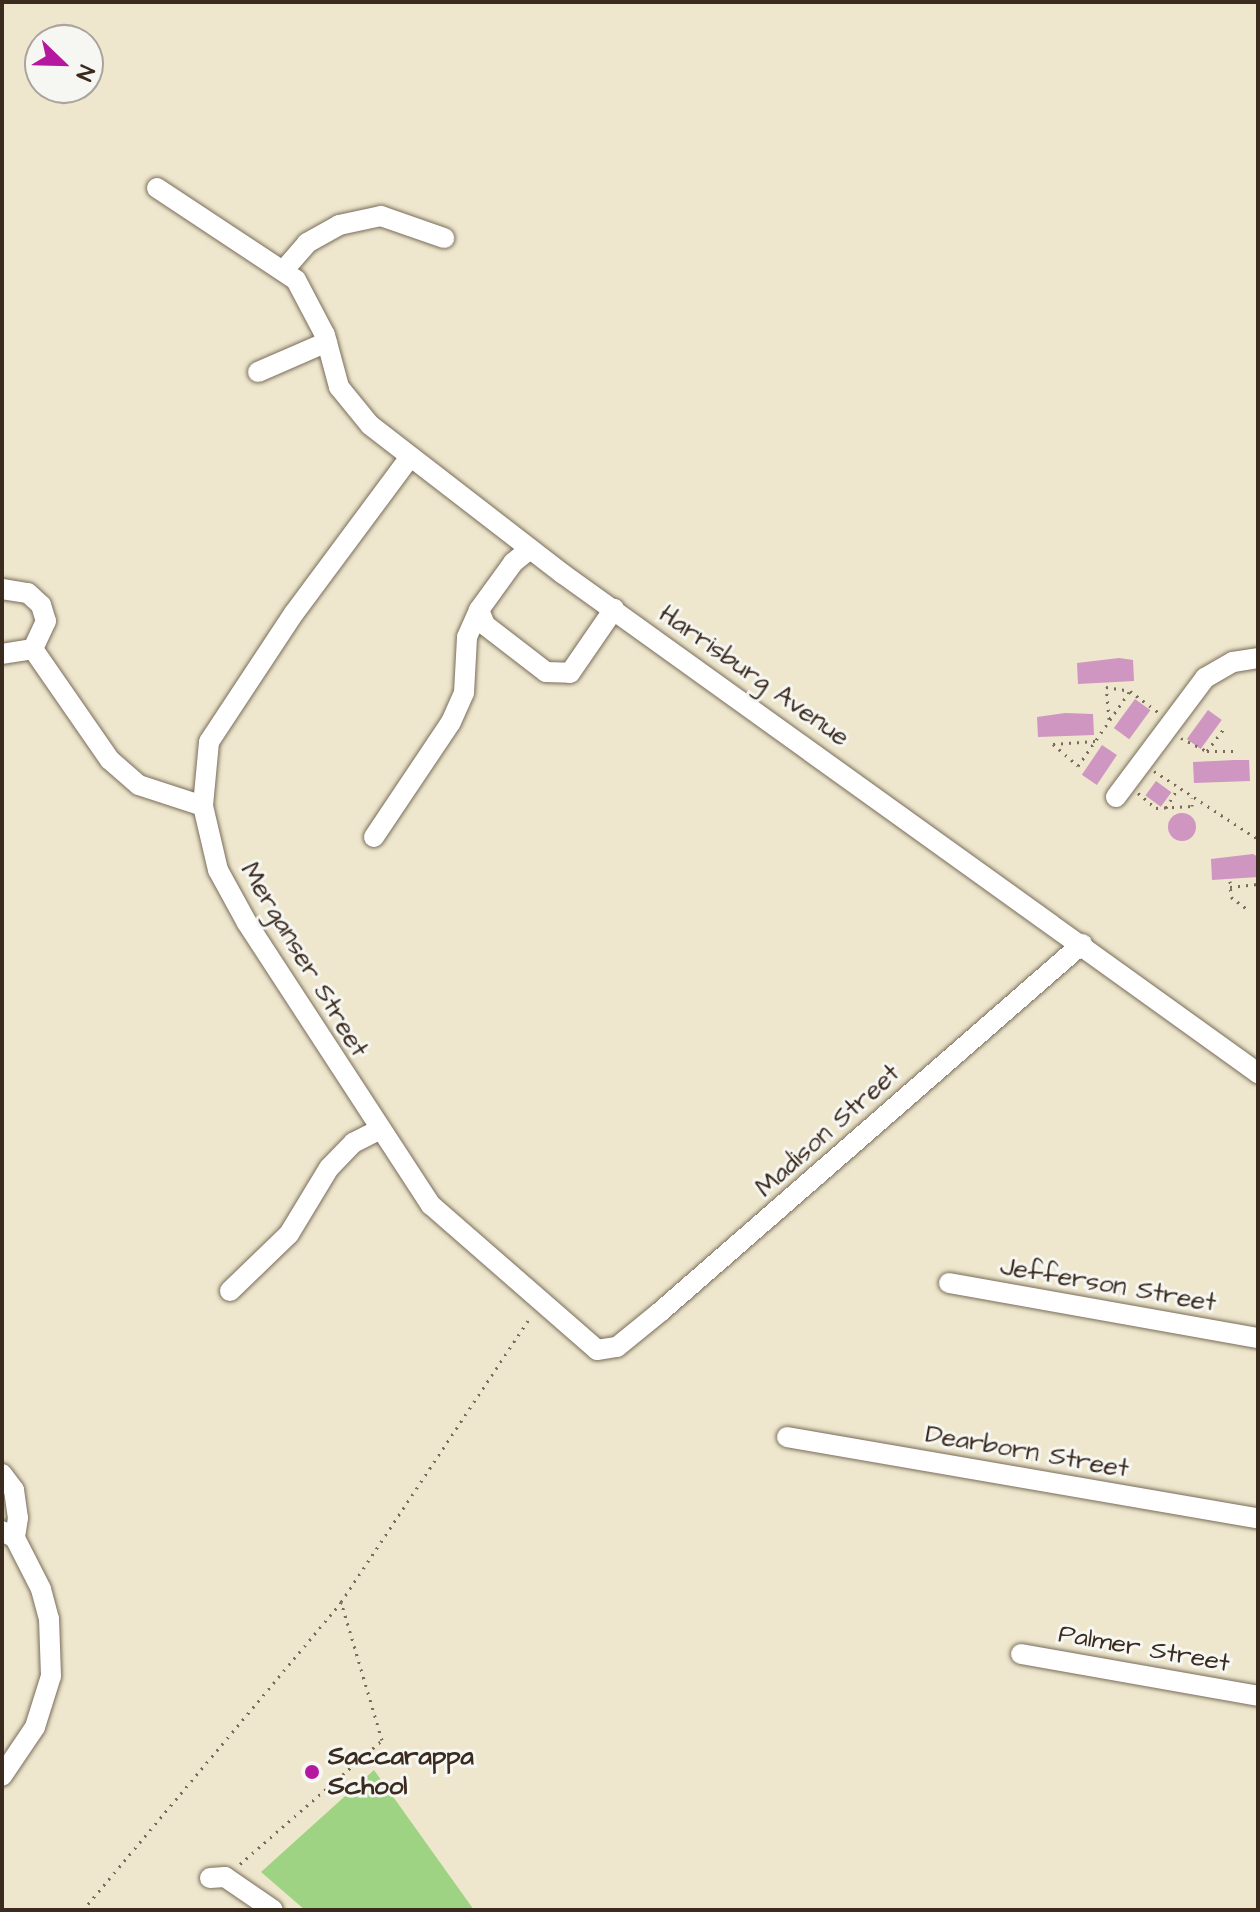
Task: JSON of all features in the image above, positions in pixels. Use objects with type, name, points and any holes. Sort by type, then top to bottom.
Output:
[{"type":"street","name":"Harrisburg Avenue","points":[[157,188],[296,280],[327,342],[339,387],[370,425],[530,549],[1258,1073]]},
{"type":"street","points":[[283,271],[307,243],[339,225],[381,216],[444,238]]},
{"type":"street","points":[[258,372],[327,342]]},
{"type":"street","name":"Merganser Street","points":[[410,457],[294,613],[209,742],[201,781],[203,806],[218,870],[378,1130],[431,1205],[605,1352]]},
{"type":"street","points":[[374,837],[451,722],[464,693],[467,637],[479,610],[513,563],[530,549]]},
{"type":"street","points":[[2,589],[28,593],[41,605],[46,621],[33,649]]},
{"type":"street","points":[[479,610],[485,625],[546,672],[558,675],[570,673],[595,644],[614,609]]},
{"type":"street","points":[[33,649],[110,760],[139,785],[203,806]]},
{"type":"street","points":[[2,654],[33,649]]},
{"type":"street","points":[[1121,790],[1205,678],[1233,662],[1258,658]]},
{"type":"street","name":"Madison Street","points":[[605,1352],[778,1211],[1082,944]]},
{"type":"street","points":[[230,1291],[289,1234],[329,1168],[353,1143],[378,1130]]},
{"type":"street","name":"Jefferson Street","points":[[949,1283],[1258,1338]]},
{"type":"street","name":"Dearborn Street","points":[[787,1437],[1258,1518]]},
{"type":"street","points":[[2,1474],[14,1490],[8,1534],[41,1589],[49,1619],[51,1676],[35,1727],[2,1776]]},
{"type":"street","name":"Palmer Street","points":[[1021,1654],[1258,1696]]},
{"type":"street","points":[[217,1878],[273,1910]]},
{"type":"path","points":[[1109,721],[1106,687],[1130,691],[1207,751],[1239,751]]},
{"type":"path","points":[[1095,741],[1053,744],[1078,766],[1130,691]]},
{"type":"path","points":[[1207,751],[1225,727]]},
{"type":"path","points":[[1141,762],[1258,839]]},
{"type":"path","points":[[1166,808],[1178,788]]},
{"type":"path","points":[[1121,790],[1156,808],[1192,806],[1192,798]]},
{"type":"path","points":[[1230,881],[1231,897],[1247,909]]},
{"type":"path","points":[[1230,887],[1258,884]]},
{"type":"path","points":[[83,1910],[341,1602],[542,1300]]},
{"type":"path","points":[[217,1878],[382,1740],[341,1602]]},
{"type":"green space","points":[[374,1770],[474,1910],[305,1910],[261,1872]]},
{"type":"building","points":[[1119,658],[1133,660],[1134,681],[1078,684],[1077,663]]},
{"type":"building","points":[[1135,699],[1150,710],[1129,739],[1114,728]]},
{"type":"building","points":[[1208,710],[1222,720],[1201,749],[1187,739]]},
{"type":"building","points":[[1065,713],[1093,714],[1094,735],[1038,737],[1037,717]]},
{"type":"building","points":[[1102,745],[1117,755],[1097,785],[1082,775]]},
{"type":"building","points":[[1249,760],[1250,781],[1194,783],[1193,762]]},
{"type":"building","points":[[1156,781],[1171,792],[1161,807],[1145,796]]},
{"type":"building","points":[[1182,813],[1192,817],[1196,827],[1192,837],[1182,841],[1172,837],[1168,827],[1172,817]]},
{"type":"building","points":[[1253,854],[1258,857],[1258,877],[1212,880],[1211,859]]},
{"type":"place","name":"Saccarappa School","points":[[312,1772]]}]
